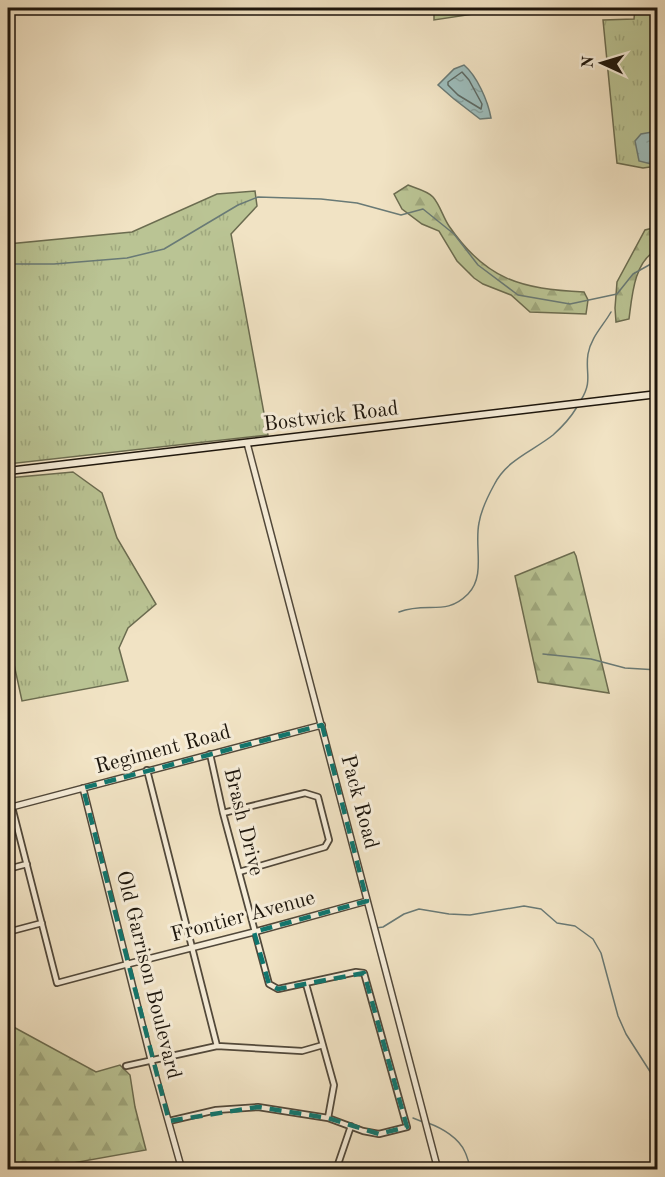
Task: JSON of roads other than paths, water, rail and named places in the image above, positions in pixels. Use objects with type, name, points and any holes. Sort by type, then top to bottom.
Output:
[{"type":"main road","name":"Bostwick Road","points":[[8,471],[657,394]]},
{"type":"street","name":"Pack Road","points":[[247,443],[438,1170]]},
{"type":"street","name":"Regiment Road","points":[[10,807],[322,725]]},
{"type":"street","name":"Brash Drive","points":[[210,754],[223,813],[269,984],[278,989],[356,972],[364,973],[407,1127],[380,1134],[351,1126]]},
{"type":"street","points":[[147,770],[217,1046]]},
{"type":"street","name":"Old Garrison Boulevard","points":[[83,788],[151,1060],[182,1170]]},
{"type":"street","points":[[223,813],[305,793],[318,798],[329,840],[325,847],[239,872]]},
{"type":"street","points":[[8,932],[42,923],[10,807]]},
{"type":"street","points":[[8,869],[27,864]]},
{"type":"street","name":"Frontier Avenue","points":[[42,923],[57,983],[368,901]]},
{"type":"street","points":[[306,984],[334,1085],[328,1118]]},
{"type":"street","points":[[126,1066],[217,1046],[302,1052],[323,1045]]},
{"type":"street","points":[[169,1122],[216,1110],[258,1107],[328,1118],[351,1126],[336,1170]]},
{"type":"water","points":[[464,65],[481,89],[491,118],[480,119],[438,85],[454,69]]},
{"type":"water","points":[[652,132],[657,134],[657,164],[655,165],[639,161],[635,141],[641,134]]},
{"type":"waterway","points":[[8,264],[54,264],[127,258],[164,249],[238,205],[258,197],[321,199],[357,203],[401,215],[423,209],[454,234],[478,265],[518,295],[570,304],[617,294],[633,274],[658,260]]},
{"type":"waterway","points":[[581,400],[588,382],[587,361],[590,348],[594,337],[611,312]]},
{"type":"waterway","points":[[399,612],[452,605],[468,594],[477,579],[480,518],[499,476],[513,462],[556,432],[577,407]]},
{"type":"waterway","points":[[543,654],[591,659],[625,668],[658,670]]},
{"type":"waterway","points":[[376,928],[383,927],[404,914],[419,909],[470,915],[524,906],[541,909],[557,923],[575,926],[593,939],[601,953],[618,1016],[626,1034],[658,1084]]},
{"type":"waterway","points":[[413,1118],[423,1122]]},
{"type":"waterway","points":[[428,1123],[459,1142],[472,1170]]}]
